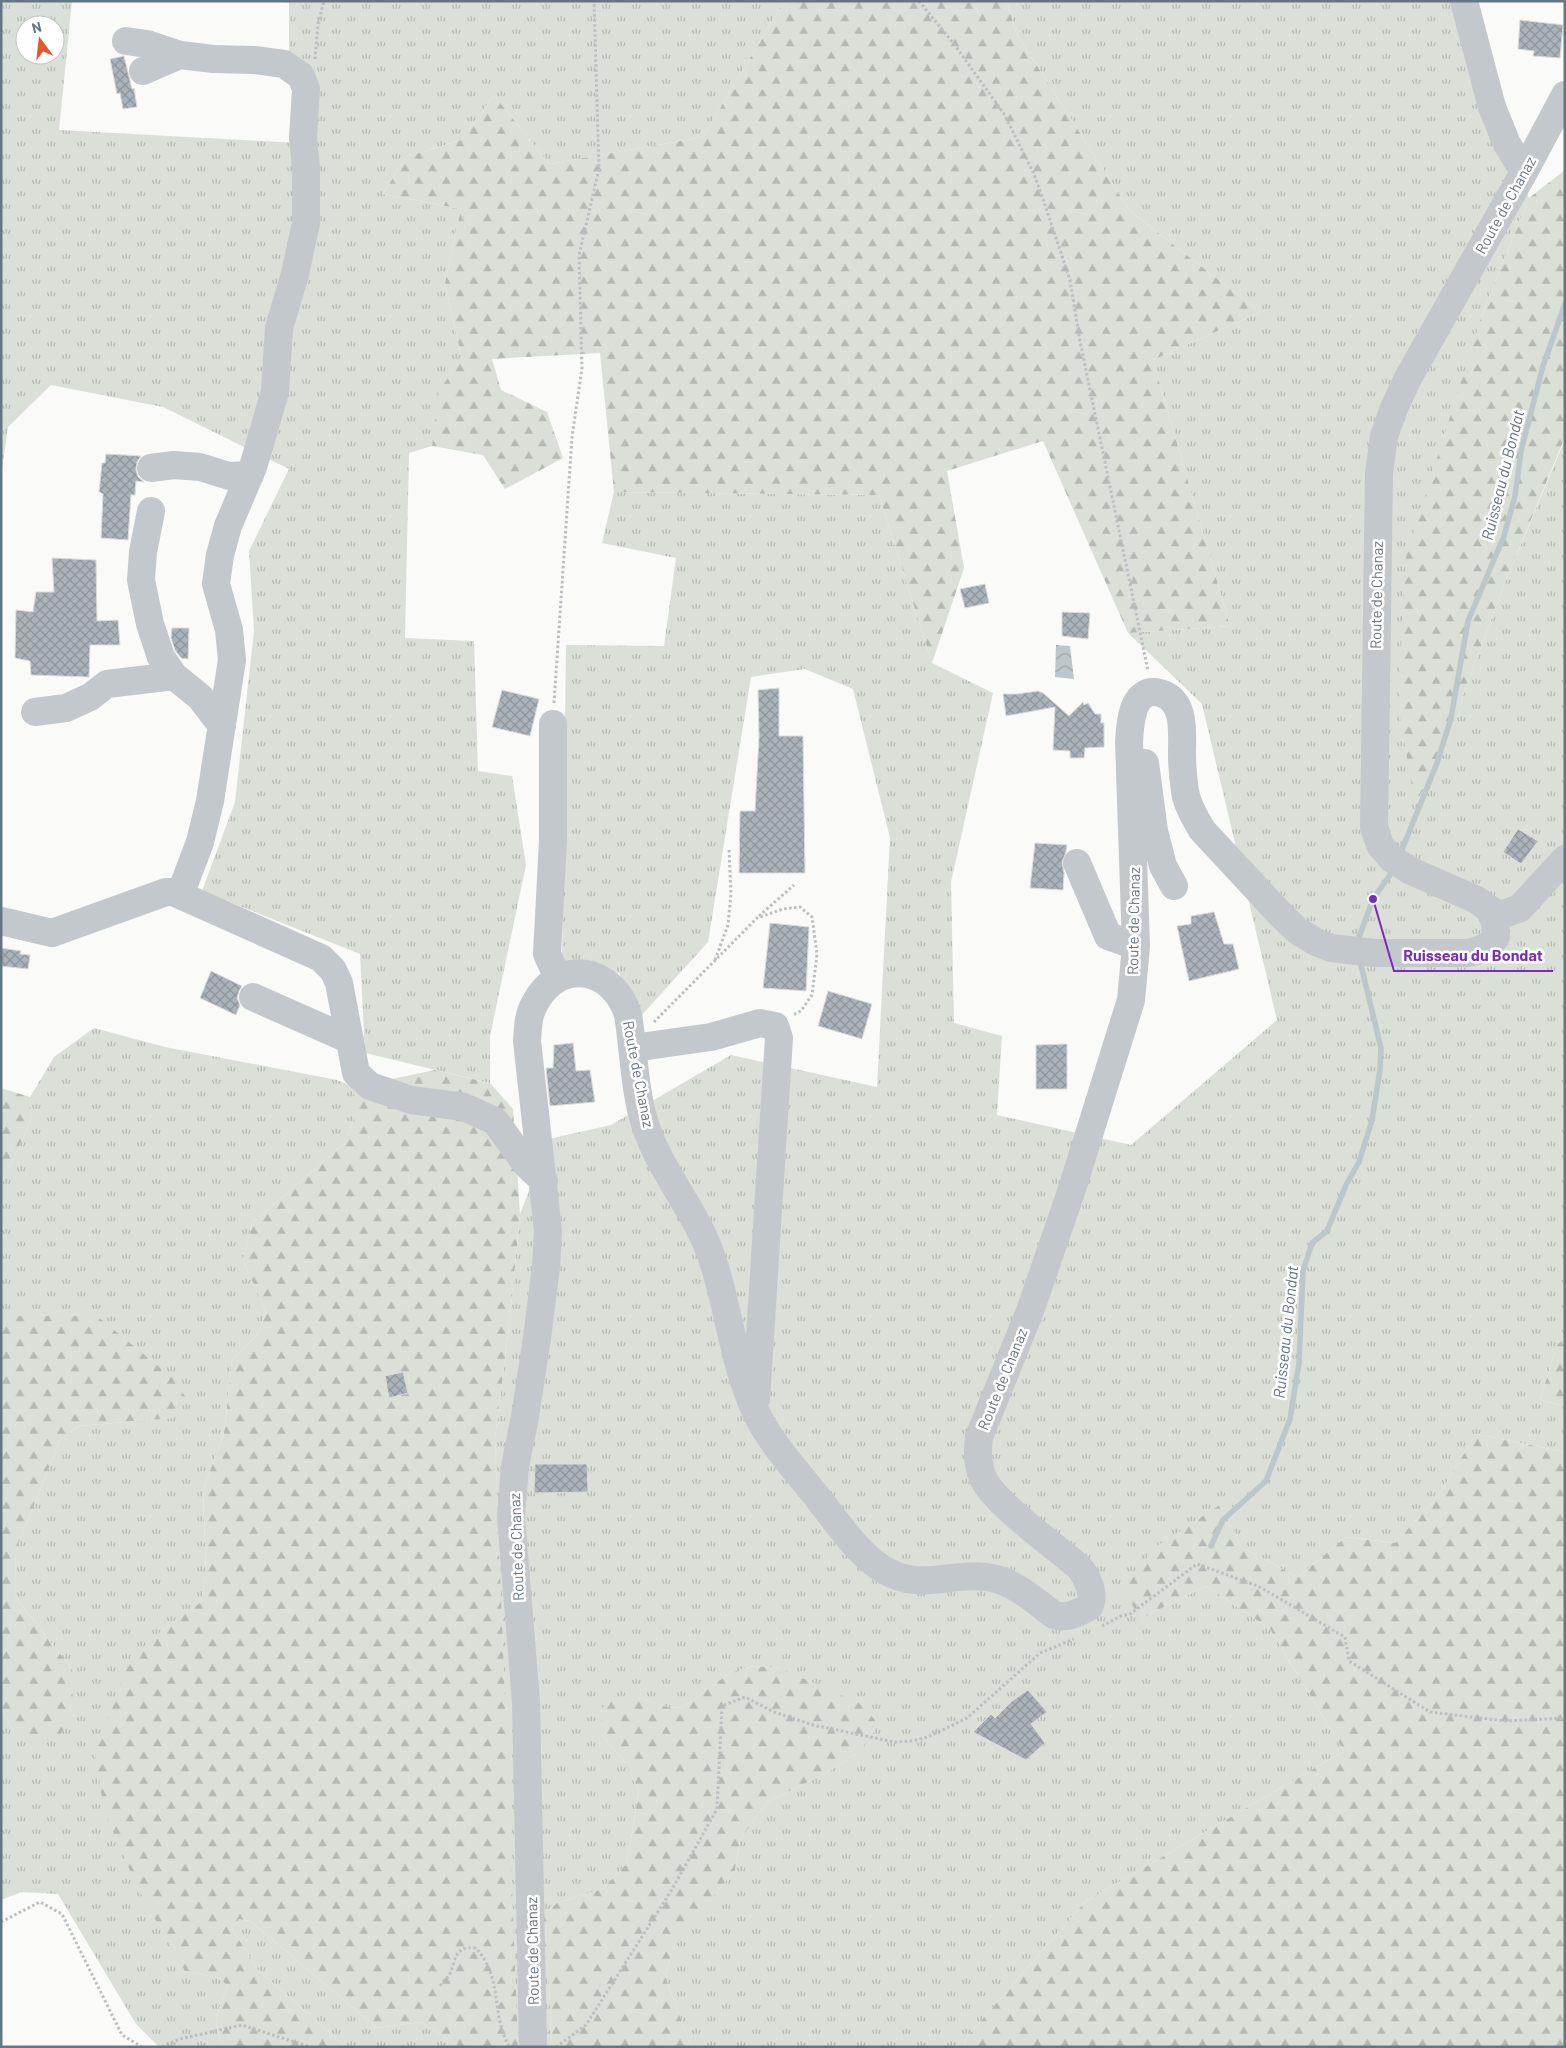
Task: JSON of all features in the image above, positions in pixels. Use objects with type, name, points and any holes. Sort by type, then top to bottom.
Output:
[{"type":"street","points":[[1464,1],[1492,106],[1507,144],[1524,172]]},
{"type":"street","points":[[126,41],[147,44],[180,55],[284,64],[307,80],[303,138],[306,168],[306,223],[295,274],[279,328],[275,392],[250,475],[228,526],[220,555],[216,584],[230,630],[232,660],[210,801],[200,842],[180,896]]},
{"type":"street","points":[[143,71],[180,55]]},
{"type":"street","name":"Route de Chanaz","points":[[1489,909],[1477,900],[1411,871],[1392,859],[1380,845],[1374,827],[1379,474],[1384,436],[1408,378],[1524,172],[1565,95]]},
{"type":"street","points":[[151,468],[174,465],[200,467],[230,476],[250,475]]},
{"type":"street","points":[[151,512],[143,552],[142,580],[150,624],[160,657],[174,676],[200,697],[222,726]]},
{"type":"street","points":[[35,712],[66,708],[90,697],[108,684],[174,676]]},
{"type":"street","points":[[1153,692],[1164,694],[1173,700],[1181,714],[1186,794],[1202,830],[1298,931],[1316,942],[1331,948],[1374,953],[1468,953],[1481,950],[1490,945],[1496,937],[1495,922],[1489,909]]},
{"type":"street","name":"Route de Chanaz","points":[[533,2047],[526,1702],[512,1517],[514,1466],[526,1407],[546,1266],[548,1231],[544,1181],[527,1041],[529,1016],[535,1001],[546,987],[558,978],[571,974],[584,974],[607,981],[624,1002],[645,1123],[673,1184],[697,1223],[712,1257],[743,1380],[755,1411],[767,1433],[842,1529],[871,1560],[882,1569],[898,1577],[924,1582],[959,1578],[991,1578],[1009,1583],[1054,1615],[1060,1617],[1074,1615],[1089,1607],[1092,1600],[1084,1573],[1003,1504],[987,1486],[978,1465],[978,1448],[979,1437],[1030,1312],[1131,1000],[1136,946],[1129,742],[1131,719],[1135,706],[1142,695],[1153,692]]},
{"type":"street","points":[[1131,719],[1141,739],[1156,840],[1163,866],[1174,886]]},
{"type":"street","points":[[553,724],[553,840],[547,954],[558,978]]},
{"type":"street","points":[[1489,909],[1501,915],[1520,908],[1565,859]]},
{"type":"street","points":[[1078,863],[1108,936],[1136,946]]},
{"type":"street","points":[[1,921],[52,934],[166,892],[180,896],[322,958],[333,970],[339,984],[356,1073],[370,1086],[410,1100],[464,1108],[495,1121],[527,1165],[544,1181]]},
{"type":"street","points":[[254,997],[350,1040]]},
{"type":"street","points":[[633,1046],[711,1037],[760,1023],[775,1026],[779,1038],[755,1411]]},
{"type":"path","points":[[307,80],[324,1]]},
{"type":"path","points":[[553,724],[572,437],[582,368],[579,256],[599,169],[594,1]]},
{"type":"path","points":[[919,1],[954,44],[1004,114],[1034,174],[1044,202],[1070,280],[1080,341],[1153,692]]},
{"type":"path","points":[[714,962],[728,925],[731,894],[729,848]]},
{"type":"path","points":[[633,1046],[757,918],[794,884]]},
{"type":"path","points":[[757,918],[783,909],[800,907],[812,917],[815,933],[817,954],[812,995],[801,1011],[775,1026]]},
{"type":"path","points":[[1094,1631],[1121,1616],[1130,1614],[1198,1564],[1258,1586],[1345,1637],[1349,1661],[1430,1712],[1505,1721],[1565,1718]]},
{"type":"path","points":[[556,2047],[586,2026],[671,1891],[717,1810],[722,1706],[745,1696],[774,1712],[813,1725],[894,1742],[912,1741],[928,1737],[967,1718],[1040,1653],[1076,1638]]},
{"type":"path","points":[[1,1922],[40,1902],[62,1914],[122,2035],[142,2047]]},
{"type":"path","points":[[440,1986],[448,1976],[453,1962],[462,1949],[468,1947],[476,1948],[488,1965],[492,1975],[500,2023],[510,2047]]},
{"type":"path","points":[[162,2047],[180,2039],[242,2025],[310,2047]]},
{"type":"green space","points":[[1,1],[72,1],[59,130],[299,143],[289,59],[289,3],[282,1],[802,1],[782,4],[703,137],[549,164],[494,95],[461,140],[406,157],[383,194],[461,209],[445,283],[462,360],[432,446],[409,453],[405,638],[474,641],[478,771],[512,776],[526,865],[490,1036],[490,1083],[365,1053],[360,954],[202,891],[235,802],[254,631],[249,551],[289,469],[163,407],[51,385],[8,427],[1,476]]},
{"type":"green space","points":[[802,1],[1007,1],[1016,33],[1130,211],[1260,312],[1153,360],[1230,626],[1128,633],[1043,441],[947,471],[964,568],[932,663],[879,495],[614,492],[600,353],[492,359],[501,390],[547,412],[563,458],[505,489],[483,455],[432,446],[439,390],[462,360],[445,283],[461,209],[383,194],[406,157],[461,140],[494,95],[549,164],[703,137],[782,4]]},
{"type":"green space","points":[[1007,1],[1456,1],[1480,95],[1529,198],[1482,315],[1415,805],[1445,749],[1504,585],[1565,439],[1565,1338],[1557,1345],[1540,1400],[1565,1406],[1565,1452],[1476,1434],[1438,1496],[1395,1543],[1346,1537],[1298,1577],[1241,1547],[1220,1505],[1140,1619],[1206,1586],[1270,1629],[1344,1751],[1085,1902],[966,2038],[964,2047],[691,2047],[665,1976],[672,1953],[683,1932],[735,1870],[740,1840],[767,1802],[830,1771],[860,1751],[780,1668],[754,1666],[731,1672],[683,1707],[670,1708],[634,1696],[601,1734],[623,1760],[639,1790],[627,1863],[603,1889],[557,1903],[539,1918],[549,1976],[551,2047],[517,2047],[495,1438],[510,1318],[520,1214],[549,1139],[611,1125],[731,1055],[877,1087],[890,838],[853,689],[805,669],[751,677],[708,942],[640,1017],[619,973],[562,965],[566,645],[664,646],[676,558],[602,543],[614,492],[879,495],[932,663],[993,693],[951,882],[954,1023],[1002,1036],[997,1115],[1131,1145],[1277,1020],[1202,704],[1128,633],[1230,626],[1153,360],[1260,312],[1130,211],[1016,33]]},
{"type":"green space","points":[[1565,170],[1565,437],[1504,585],[1445,749],[1415,805],[1398,705],[1406,557],[1482,315],[1529,198]]},
{"type":"green space","points":[[94,1028],[165,1047],[337,1080],[353,1087],[353,1122],[344,1144],[252,1223],[243,1260],[266,1312],[258,1334],[232,1361],[224,1433],[203,1490],[206,1573],[201,1602],[160,1632],[185,1971],[219,1978],[228,1986],[217,2016],[217,2031],[225,2047],[159,2047],[136,2024],[58,1894],[21,1892],[1,1900],[1,1707],[15,1734],[72,1669],[15,1597],[16,1550],[60,1440],[78,1426],[172,1418],[1,1316],[1,1185],[31,1121],[30,1097],[54,1057]]},
{"type":"green space","points":[[435,1070],[490,1083],[513,1109],[520,1214],[510,1318],[495,1438],[518,2046],[460,2047],[421,2022],[377,2028],[250,1921],[239,1919],[232,1929],[258,1970],[346,2047],[225,2047],[217,2031],[217,2016],[228,1986],[219,1978],[185,1971],[138,1889],[104,1811],[95,1752],[125,1670],[160,1632],[201,1602],[206,1573],[203,1490],[224,1433],[232,1361],[258,1334],[266,1312],[243,1260],[252,1223],[344,1144],[353,1122],[353,1087]]},
{"type":"green space","points":[[1,1088],[30,1097],[31,1121],[1,1185]]},
{"type":"green space","points":[[1,1316],[97,1316],[173,1378],[187,1399],[173,1418],[78,1426],[60,1440],[16,1550],[15,1597],[72,1669],[73,1717],[59,1736],[37,1743],[15,1734],[1,1707]]},
{"type":"green space","points":[[1565,1338],[1565,1406],[1540,1400],[1557,1345]]},
{"type":"green space","points":[[1476,1434],[1565,1452],[1565,2047],[964,2047],[966,2038],[1085,1902],[1344,1751],[1270,1629],[1206,1586],[1140,1619],[1122,1586],[1157,1546],[1220,1505],[1241,1547],[1298,1577],[1346,1537],[1395,1543],[1438,1496]]},
{"type":"green space","points":[[754,1666],[780,1668],[859,1703],[875,1720],[874,1732],[860,1751],[830,1771],[767,1802],[740,1840],[735,1870],[683,1933],[672,1953],[665,1976],[691,2047],[551,2047],[549,1976],[539,1918],[557,1903],[603,1889],[627,1863],[639,1790],[623,1760],[601,1734],[601,1710],[609,1700],[634,1696],[670,1708],[683,1707],[731,1672]]},
{"type":"green space","points":[[239,1919],[250,1921],[377,2028],[421,2022],[460,2047],[346,2047],[258,1970],[232,1929]]},
{"type":"water","points":[[1056,645],[1070,646],[1074,679],[1055,677]]},
{"type":"building","points":[[1520,20],[1563,25],[1560,58],[1533,56],[1534,51],[1518,49]]},
{"type":"building","points":[[124,56],[132,89],[134,88],[137,107],[123,109],[120,93],[117,94],[110,59]]},
{"type":"building","points":[[106,454],[141,456],[137,462],[136,470],[138,477],[144,482],[136,481],[135,495],[131,495],[128,540],[101,538],[103,494],[99,492],[102,463],[105,463]]},
{"type":"building","points":[[52,558],[96,560],[97,621],[118,620],[120,645],[90,645],[89,677],[31,675],[30,661],[15,658],[16,610],[33,612],[36,592],[54,592]]},
{"type":"building","points":[[985,584],[989,603],[965,608],[960,589]]},
{"type":"building","points":[[1062,612],[1090,613],[1088,639],[1062,636]]},
{"type":"building","points":[[172,628],[189,628],[188,659],[181,658],[175,650],[171,638]]},
{"type":"building","points":[[779,688],[779,736],[803,736],[805,873],[739,873],[740,811],[755,811],[759,737],[758,690]]},
{"type":"building","points":[[502,690],[539,699],[530,736],[492,727]]},
{"type":"building","points":[[1038,691],[1043,693],[1069,716],[1083,702],[1084,705],[1088,703],[1095,714],[1101,714],[1101,723],[1104,723],[1104,747],[1085,748],[1084,758],[1070,758],[1070,751],[1053,750],[1055,707],[1006,716],[1003,694]]},
{"type":"building","points":[[1518,829],[1538,841],[1521,864],[1503,852]]},
{"type":"building","points":[[1035,843],[1067,845],[1062,862],[1064,873],[1063,890],[1030,888]]},
{"type":"building","points":[[1214,912],[1224,944],[1233,944],[1239,969],[1189,981],[1177,926],[1191,924],[1191,916]]},
{"type":"building","points":[[770,923],[809,927],[806,991],[763,988]]},
{"type":"building","points":[[1,948],[21,951],[20,954],[30,955],[28,969],[1,966]]},
{"type":"building","points":[[211,971],[242,986],[237,998],[240,1005],[236,1015],[200,998]]},
{"type":"building","points":[[828,991],[872,1004],[862,1039],[818,1026]]},
{"type":"building","points":[[573,1043],[576,1071],[590,1070],[595,1102],[550,1106],[546,1068],[553,1068],[554,1045]]},
{"type":"building","points":[[1067,1044],[1067,1089],[1036,1089],[1036,1045]]},
{"type":"building","points":[[403,1372],[408,1393],[389,1398],[385,1376]]},
{"type":"building","points":[[535,1464],[587,1464],[588,1492],[534,1493]]},
{"type":"building","points":[[1028,1690],[1047,1712],[1031,1724],[1045,1743],[1026,1760],[973,1732],[991,1714],[995,1718],[1012,1701]]},
{"type":"waterway","name":"Ruisseau du Bondat","points":[[1401,852],[1437,763],[1451,718],[1468,621],[1504,536],[1515,496],[1521,451],[1543,366],[1565,304]]},
{"type":"waterway","name":"Ruisseau du Bondat","points":[[1358,940],[1373,899],[1390,875]]},
{"type":"waterway","name":"Ruisseau du Bondat","points":[[1211,1546],[1223,1520],[1266,1481],[1290,1419],[1299,1363],[1303,1271],[1312,1243],[1327,1231],[1346,1185],[1359,1162],[1372,1120],[1380,1070],[1381,1048],[1361,965]]},
{"type":"place","name":"Ruisseau du Bondat","points":[[1373,899]]}]
